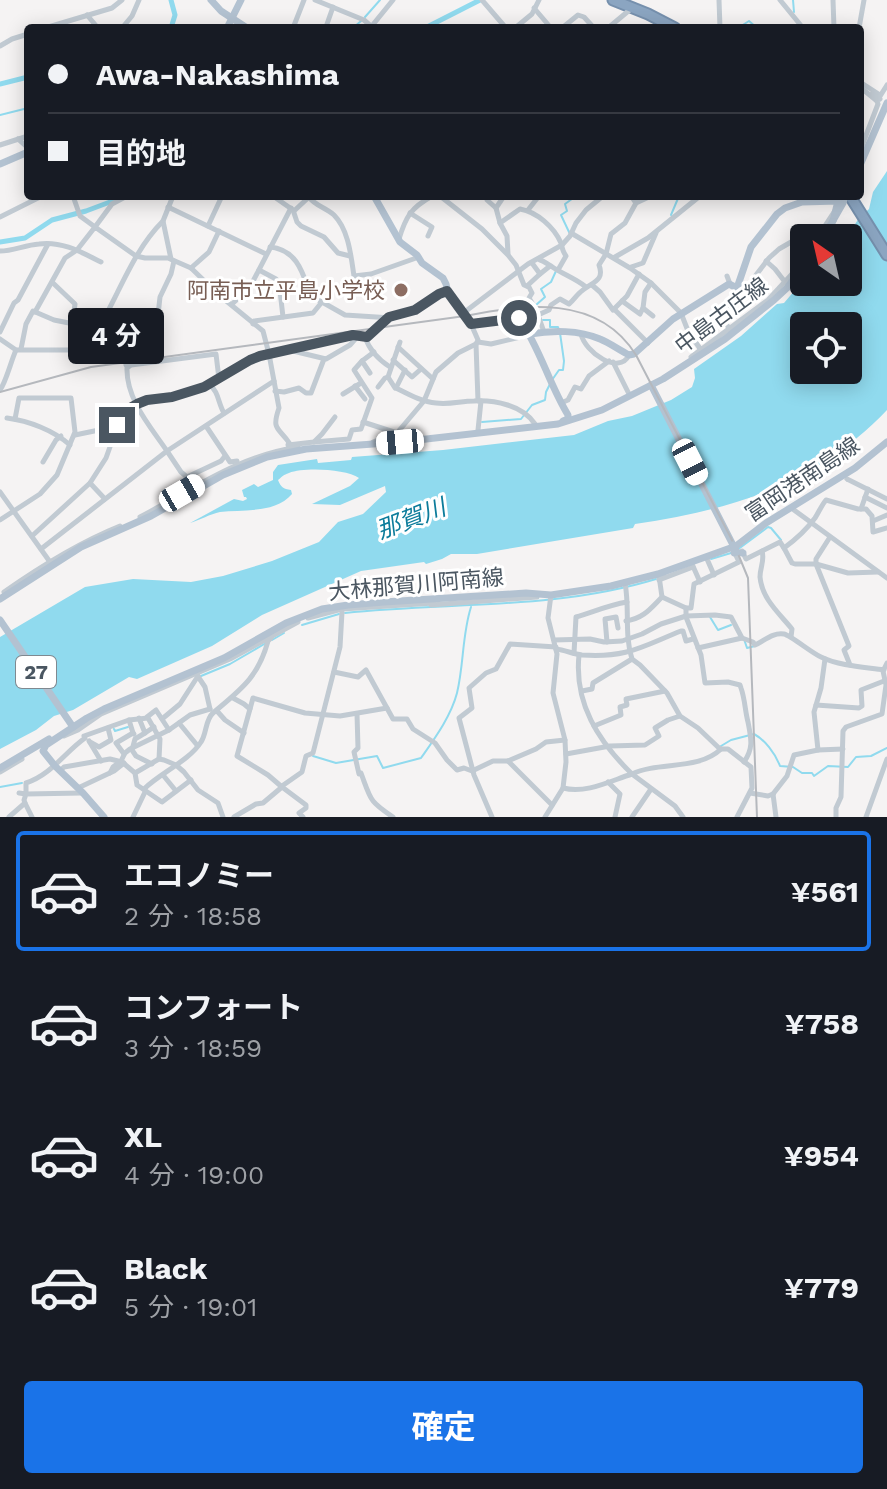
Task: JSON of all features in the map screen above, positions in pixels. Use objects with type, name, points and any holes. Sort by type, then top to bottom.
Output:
[{"type":"highway","points":[[613,0],[632,3],[675,24]]},
{"type":"highway","points":[[632,3],[668,24]]},
{"type":"highway","points":[[848,200],[887,247]]},
{"type":"highway","points":[[876,233],[887,255]]},
{"type":"main road","points":[[211,0],[221,11],[242,24]]},
{"type":"main road","points":[[229,24],[241,0]]},
{"type":"main road","points":[[864,153],[882,100]]},
{"type":"main road","points":[[0,164],[24,152]]},
{"type":"main road","points":[[376,200],[399,240],[443,278],[447,291],[471,324],[519,318],[530,334],[569,418],[558,424]]},
{"type":"main road","points":[[530,334],[581,334],[600,339],[629,355],[634,354],[681,313],[731,283],[751,247],[777,214],[802,202],[824,200]]},
{"type":"main road","points":[[830,224],[845,200]]},
{"type":"main road","name":"中島古庄線","points":[[652,385],[754,318],[790,284]]},
{"type":"main road","points":[[0,597],[92,542],[137,523],[231,471],[267,457],[295,451],[558,424],[602,410],[652,385],[736,547]]},
{"type":"main road","name":"富岡港南島線","points":[[736,547],[759,528],[845,477],[887,442]]},
{"type":"main road","name":"大林那賀川阿南線","points":[[72,728],[104,709],[224,658],[286,623],[314,612],[384,602],[526,593],[550,597],[625,583],[700,562],[736,547]]},
{"type":"main road","name":"27","points":[[0,620],[72,728]]},
{"type":"main road","points":[[0,770],[72,728]]},
{"type":"main road","points":[[51,740],[44,748],[44,754],[104,817]]},
{"type":"street","points":[[58,24],[112,8],[122,0]]},
{"type":"street","points":[[125,24],[139,0]]},
{"type":"street","points":[[295,24],[304,0]]},
{"type":"street","points":[[315,0],[368,24]]},
{"type":"street","points":[[373,24],[393,0]]},
{"type":"street","points":[[520,24],[529,17],[539,0]]},
{"type":"street","points":[[719,0],[720,24]]},
{"type":"street","points":[[780,0],[800,24]]},
{"type":"street","points":[[833,0],[834,24]]},
{"type":"street","points":[[860,24],[864,0]]},
{"type":"street","points":[[483,2],[502,24]]},
{"type":"street","points":[[612,24],[632,3]]},
{"type":"street","points":[[327,24],[333,7]]},
{"type":"street","points":[[534,8],[548,24]]},
{"type":"street","points":[[87,15],[95,24]]},
{"type":"street","points":[[567,24],[578,15],[590,24]]},
{"type":"street","points":[[0,46],[24,35]]},
{"type":"street","points":[[864,140],[887,85]]},
{"type":"street","points":[[864,87],[882,100]]},
{"type":"street","points":[[864,87],[882,100]]},
{"type":"street","points":[[0,145],[24,137]]},
{"type":"street","points":[[18,139],[24,146]]},
{"type":"street","points":[[0,217],[34,200]]},
{"type":"street","points":[[74,200],[79,214],[136,256],[172,260],[191,268],[264,333],[279,408],[275,427],[290,444]]},
{"type":"street","points":[[0,390],[28,318],[53,283],[65,258],[77,250],[112,204],[120,200]]},
{"type":"street","points":[[0,339],[28,351],[86,352],[136,256],[163,221],[171,200]]},
{"type":"street","points":[[208,226],[220,200]]},
{"type":"street","points":[[278,200],[292,210],[301,226],[324,237],[338,253],[350,256]]},
{"type":"street","points":[[232,304],[249,289],[292,210],[304,200]]},
{"type":"street","points":[[311,200],[330,212],[344,230],[354,276],[381,271],[419,257]]},
{"type":"street","points":[[399,240],[414,206],[424,200]]},
{"type":"street","points":[[445,200],[482,229],[508,255],[522,282],[528,285],[532,293],[529,298],[534,306]]},
{"type":"street","points":[[487,200],[496,208],[507,236],[508,255]]},
{"type":"street","points":[[496,208],[501,200]]},
{"type":"street","points":[[528,210],[536,200]]},
{"type":"street","points":[[462,314],[562,245],[586,210],[598,200]]},
{"type":"street","points":[[524,319],[549,310],[560,299],[572,303],[599,277],[599,265],[606,254],[611,234],[625,223],[634,204],[642,200]]},
{"type":"street","points":[[614,258],[655,232],[695,200]]},
{"type":"street","points":[[828,224],[845,200]]},
{"type":"street","points":[[168,207],[266,254]]},
{"type":"street","points":[[501,222],[517,210],[528,210],[543,219],[562,245],[566,258],[558,270]]},
{"type":"street","points":[[410,213],[432,227],[428,236]]},
{"type":"street","points":[[35,312],[74,324],[94,335],[103,352],[158,315],[160,297],[171,274],[172,260],[163,221]]},
{"type":"street","points":[[191,268],[209,252],[219,231]]},
{"type":"street","points":[[630,268],[643,263],[655,239],[655,232]]},
{"type":"street","points":[[571,233],[651,283],[681,313],[688,331],[701,350]]},
{"type":"street","points":[[756,275],[766,261],[790,243]]},
{"type":"street","points":[[0,332],[48,244]]},
{"type":"street","points":[[0,251],[48,244],[70,247],[101,262]]},
{"type":"street","points":[[270,247],[282,251],[300,264],[311,296],[345,315],[389,317],[415,310],[447,291]]},
{"type":"street","points":[[539,260],[599,290],[612,309],[648,343]]},
{"type":"street","points":[[766,261],[785,282]]},
{"type":"street","points":[[532,263],[540,274]]},
{"type":"street","points":[[528,285],[550,266]]},
{"type":"street","points":[[259,270],[279,282],[283,317]]},
{"type":"street","points":[[615,310],[639,274]]},
{"type":"street","points":[[206,426],[231,463],[277,451],[320,445],[342,446],[569,418],[652,385],[768,300],[790,276]]},
{"type":"street","points":[[53,283],[75,304],[74,324]]},
{"type":"street","points":[[622,301],[640,314],[645,292],[651,283]]},
{"type":"street","points":[[730,329],[721,318],[737,291],[731,283]]},
{"type":"street","points":[[253,324],[254,321],[313,313],[322,302]]},
{"type":"street","points":[[643,308],[653,316]]},
{"type":"street","points":[[538,315],[544,332]]},
{"type":"street","points":[[289,349],[324,359],[346,351],[389,317]]},
{"type":"street","points":[[471,324],[477,335],[478,430]]},
{"type":"street","points":[[365,445],[397,433],[424,401],[436,372],[458,353],[477,343],[491,344],[530,334]]},
{"type":"street","points":[[581,334],[594,355],[611,362],[624,362],[629,355]]},
{"type":"street","points":[[32,536],[90,483],[106,458],[117,425],[128,409],[147,400],[172,397],[209,384],[250,360],[269,354],[362,336]]},
{"type":"street","points":[[362,336],[379,359],[390,367]]},
{"type":"street","points":[[120,342],[125,352],[127,383],[178,468],[187,477],[221,461],[225,456]]},
{"type":"street","points":[[378,387],[388,377],[399,345],[433,379]]},
{"type":"street","points":[[365,399],[354,370],[374,352]]},
{"type":"street","points":[[127,366],[216,354],[219,379]]},
{"type":"street","points":[[275,391],[299,388],[311,393],[324,359]]},
{"type":"street","points":[[393,360],[414,377],[421,369]]},
{"type":"street","points":[[362,361],[370,373]]},
{"type":"street","points":[[611,362],[629,394]]},
{"type":"street","points":[[561,403],[568,400],[575,387],[581,389],[589,376],[611,362]]},
{"type":"street","points":[[396,388],[405,370]]},
{"type":"street","points":[[388,377],[396,388],[424,401],[444,404],[480,401],[516,407],[535,424]]},
{"type":"street","points":[[41,549],[167,451],[274,381]]},
{"type":"street","points":[[209,384],[216,392],[224,413]]},
{"type":"street","points":[[343,394],[358,384]]},
{"type":"street","points":[[267,457],[290,444],[349,439],[352,430],[361,429],[372,398],[358,384]]},
{"type":"street","points":[[0,520],[40,494],[53,480],[74,435],[71,398],[19,398],[15,419]]},
{"type":"street","points":[[314,442],[335,417]]},
{"type":"street","points":[[7,418],[29,421],[61,436],[70,445]]},
{"type":"street","points":[[363,422],[397,433]]},
{"type":"street","points":[[74,435],[117,425]]},
{"type":"street","points":[[43,462],[61,436]]},
{"type":"street","points":[[0,597],[76,546],[142,516],[247,460]]},
{"type":"street","points":[[845,477],[887,499]]},
{"type":"street","points":[[90,483],[105,499]]},
{"type":"street","points":[[861,509],[869,490]]},
{"type":"street","points":[[0,492],[50,562]]},
{"type":"street","points":[[170,506],[182,493]]},
{"type":"street","points":[[865,497],[887,508]]},
{"type":"street","points":[[785,548],[811,523],[826,500],[867,509],[872,516],[873,532],[887,528]]},
{"type":"street","points":[[777,517],[794,510],[802,502]]},
{"type":"street","points":[[794,510],[887,578]]},
{"type":"street","points":[[872,521],[887,515]]},
{"type":"street","points":[[815,563],[830,537]]},
{"type":"street","points":[[736,547],[746,559],[780,542],[793,564],[815,563],[840,572],[865,574],[877,571]]},
{"type":"street","points":[[492,817],[472,771],[459,718],[472,708],[470,686],[496,669],[511,643],[556,645],[576,639],[618,642],[686,612],[691,608],[693,586],[739,562],[736,547]]},
{"type":"street","points":[[762,551],[761,580],[769,603],[792,629],[791,637]]},
{"type":"street","points":[[50,562],[66,557]]},
{"type":"street","points":[[700,562],[714,575]]},
{"type":"street","points":[[659,580],[700,562]]},
{"type":"street","points":[[700,562],[700,582]]},
{"type":"street","points":[[815,563],[849,646],[844,650],[850,665]]},
{"type":"street","points":[[667,571],[659,576],[662,597],[686,612],[731,617],[742,638]]},
{"type":"street","points":[[625,583],[627,639],[631,656],[666,691],[680,716],[753,770],[750,793],[737,817]]},
{"type":"street","points":[[314,612],[550,597],[548,618],[556,645],[552,689],[566,754],[563,788],[545,817]]},
{"type":"street","points":[[618,628],[647,614],[662,597]]},
{"type":"street","points":[[627,602],[576,617],[578,679],[586,710],[599,737],[615,757],[632,774],[675,806],[683,817]]},
{"type":"street","points":[[51,740],[54,742],[72,728],[197,675],[310,617],[331,611],[427,607],[434,603]]},
{"type":"street","points":[[602,609],[606,642],[603,655]]},
{"type":"street","points":[[234,817],[263,803],[302,772],[306,756],[313,753],[334,672],[342,633],[342,612]]},
{"type":"street","points":[[686,612],[705,683],[740,685],[752,742],[751,752],[744,762]]},
{"type":"street","points":[[605,619],[616,617],[618,642]]},
{"type":"street","points":[[582,691],[592,689],[593,683],[631,656],[681,631],[686,641],[693,639]]},
{"type":"street","points":[[132,748],[159,736],[190,715],[213,711],[233,698],[255,673],[273,634]]},
{"type":"street","points":[[698,648],[742,638],[755,645],[777,634],[791,637],[825,659],[884,669],[886,685],[882,714],[846,727],[843,731],[841,797],[836,817]]},
{"type":"street","points":[[589,654],[590,639]]},
{"type":"street","points":[[556,645],[577,654],[631,656]]},
{"type":"street","points":[[818,750],[814,715],[825,659]]},
{"type":"street","points":[[334,672],[358,677],[366,670],[393,719],[407,719],[413,729],[435,743],[457,770],[464,768],[472,771],[493,761],[508,761],[536,749],[542,743],[565,740]]},
{"type":"street","points":[[197,675],[205,687],[213,711],[244,733]]},
{"type":"street","points":[[162,719],[180,704],[197,675]]},
{"type":"street","points":[[816,705],[859,708],[862,706],[861,690],[884,681]]},
{"type":"street","points":[[594,726],[621,715],[620,707],[627,705],[626,699],[666,691]]},
{"type":"street","points":[[233,698],[250,709]]},
{"type":"street","points":[[303,817],[299,813],[306,805],[237,756],[253,698],[323,715],[340,716],[387,708]]},
{"type":"street","points":[[57,769],[86,739],[115,725],[147,717],[154,707],[169,730]]},
{"type":"street","points":[[133,817],[145,790],[155,778],[176,765],[201,742],[213,711]]},
{"type":"street","points":[[108,712],[115,725]]},
{"type":"street","points":[[357,714],[358,748],[354,752],[359,774],[373,802],[393,817]]},
{"type":"street","points":[[566,754],[645,745],[659,736],[655,728],[680,716]]},
{"type":"street","points":[[147,717],[159,736],[159,759]]},
{"type":"street","points":[[139,718],[145,733]]},
{"type":"street","points":[[19,793],[80,790],[110,773],[132,748],[134,736],[129,720]]},
{"type":"street","points":[[179,723],[197,745]]},
{"type":"street","points":[[154,727],[116,743],[123,761],[135,773],[135,783],[164,802],[191,780]]},
{"type":"street","points":[[72,728],[99,747],[111,740],[108,728]]},
{"type":"street","points":[[86,739],[101,761]]},
{"type":"street","points":[[0,770],[44,748]]},
{"type":"street","points":[[132,748],[136,756],[152,764]]},
{"type":"street","points":[[563,788],[584,789],[652,767],[706,758],[721,749]]},
{"type":"street","points":[[750,793],[773,794],[787,776],[794,755],[843,749]]},
{"type":"street","points":[[32,817],[24,800],[26,783],[64,767],[110,759],[123,761],[136,756]]},
{"type":"street","points":[[135,773],[159,759],[176,765],[198,790],[218,803],[223,817]]},
{"type":"street","points":[[866,817],[887,759]]},
{"type":"street","points":[[508,761],[552,805]]},
{"type":"street","points":[[163,775],[176,791]]},
{"type":"street","points":[[608,782],[620,794],[615,817]]},
{"type":"street","points":[[632,817],[651,789]]},
{"type":"street","points":[[773,794],[776,817]]},
{"type":"street","points":[[9,817],[25,803]]},
{"type":"water","name":"那賀川","points":[[887,171],[887,410],[860,436],[831,457],[772,490],[706,510],[635,524],[633,528],[477,554],[451,554],[426,564],[361,571],[262,615],[212,646],[137,679],[129,677],[73,710],[54,716],[36,730],[0,749],[0,637],[85,587],[133,579],[191,582],[272,561],[319,542],[338,522],[363,514],[386,492],[385,486],[340,505],[312,504],[350,486],[359,478],[335,471],[296,471],[278,480],[292,494],[277,505],[220,512],[190,523],[234,499],[247,499],[242,490],[273,480],[273,472],[278,465],[574,435],[671,400],[692,387],[694,369],[790,296],[862,296],[862,224],[855,224],[869,209],[873,192]]},
{"type":"waterway","points":[[171,0],[175,15],[172,24]]},
{"type":"waterway","points":[[365,17],[380,0]]},
{"type":"waterway","points":[[433,24],[480,0]]},
{"type":"waterway","points":[[793,0],[794,12]]},
{"type":"waterway","points":[[358,24],[361,21]]},
{"type":"waterway","points":[[744,24],[749,21],[752,24]]},
{"type":"waterway","points":[[0,84],[24,78]]},
{"type":"waterway","points":[[0,115],[24,109]]},
{"type":"waterway","points":[[0,242],[25,238],[52,220],[115,200]]},
{"type":"waterway","points":[[569,232],[561,215],[567,211],[565,204],[570,200]]},
{"type":"waterway","points":[[671,215],[677,200]]},
{"type":"waterway","points":[[536,305],[545,297],[541,289],[551,282],[556,271]]},
{"type":"waterway","points":[[543,320],[550,320],[550,327],[558,327],[559,330]]},
{"type":"waterway","points":[[552,380],[559,370],[563,370],[560,333]]},
{"type":"waterway","points":[[482,422],[521,419],[532,405],[545,400],[550,384]]},
{"type":"waterway","points":[[737,550],[768,527],[781,540]]},
{"type":"waterway","points":[[711,559],[731,553]]},
{"type":"waterway","points":[[345,613],[579,596],[656,579]]},
{"type":"waterway","points":[[313,756],[336,763],[377,756],[383,768],[421,758],[454,702],[471,607]]},
{"type":"waterway","points":[[302,625],[339,614]]},
{"type":"waterway","points":[[710,617],[718,630],[731,625]]},
{"type":"waterway","points":[[272,640],[284,633]]},
{"type":"waterway","points":[[744,639],[747,648],[755,646]]},
{"type":"waterway","points":[[201,676],[230,664],[266,643]]},
{"type":"waterway","points":[[114,729],[128,727]]},
{"type":"waterway","points":[[721,746],[754,734],[769,747],[780,766],[793,767],[814,776],[828,766],[848,767],[856,757],[871,756],[887,748]]},
{"type":"waterway","points":[[0,787],[22,783]]},
{"type":"railway","points":[[0,392],[91,367],[512,308],[559,308],[602,321],[620,335],[636,355],[734,544],[748,578],[757,817]]},
{"type":"place","name":"阿南市立平島小学校","points":[[401,290]]},
{"type":"route","points":[[117,425],[128,409],[143,401],[172,397],[204,387],[260,356],[353,335],[367,337],[389,317],[415,310],[447,291],[471,324],[519,318]]}]
